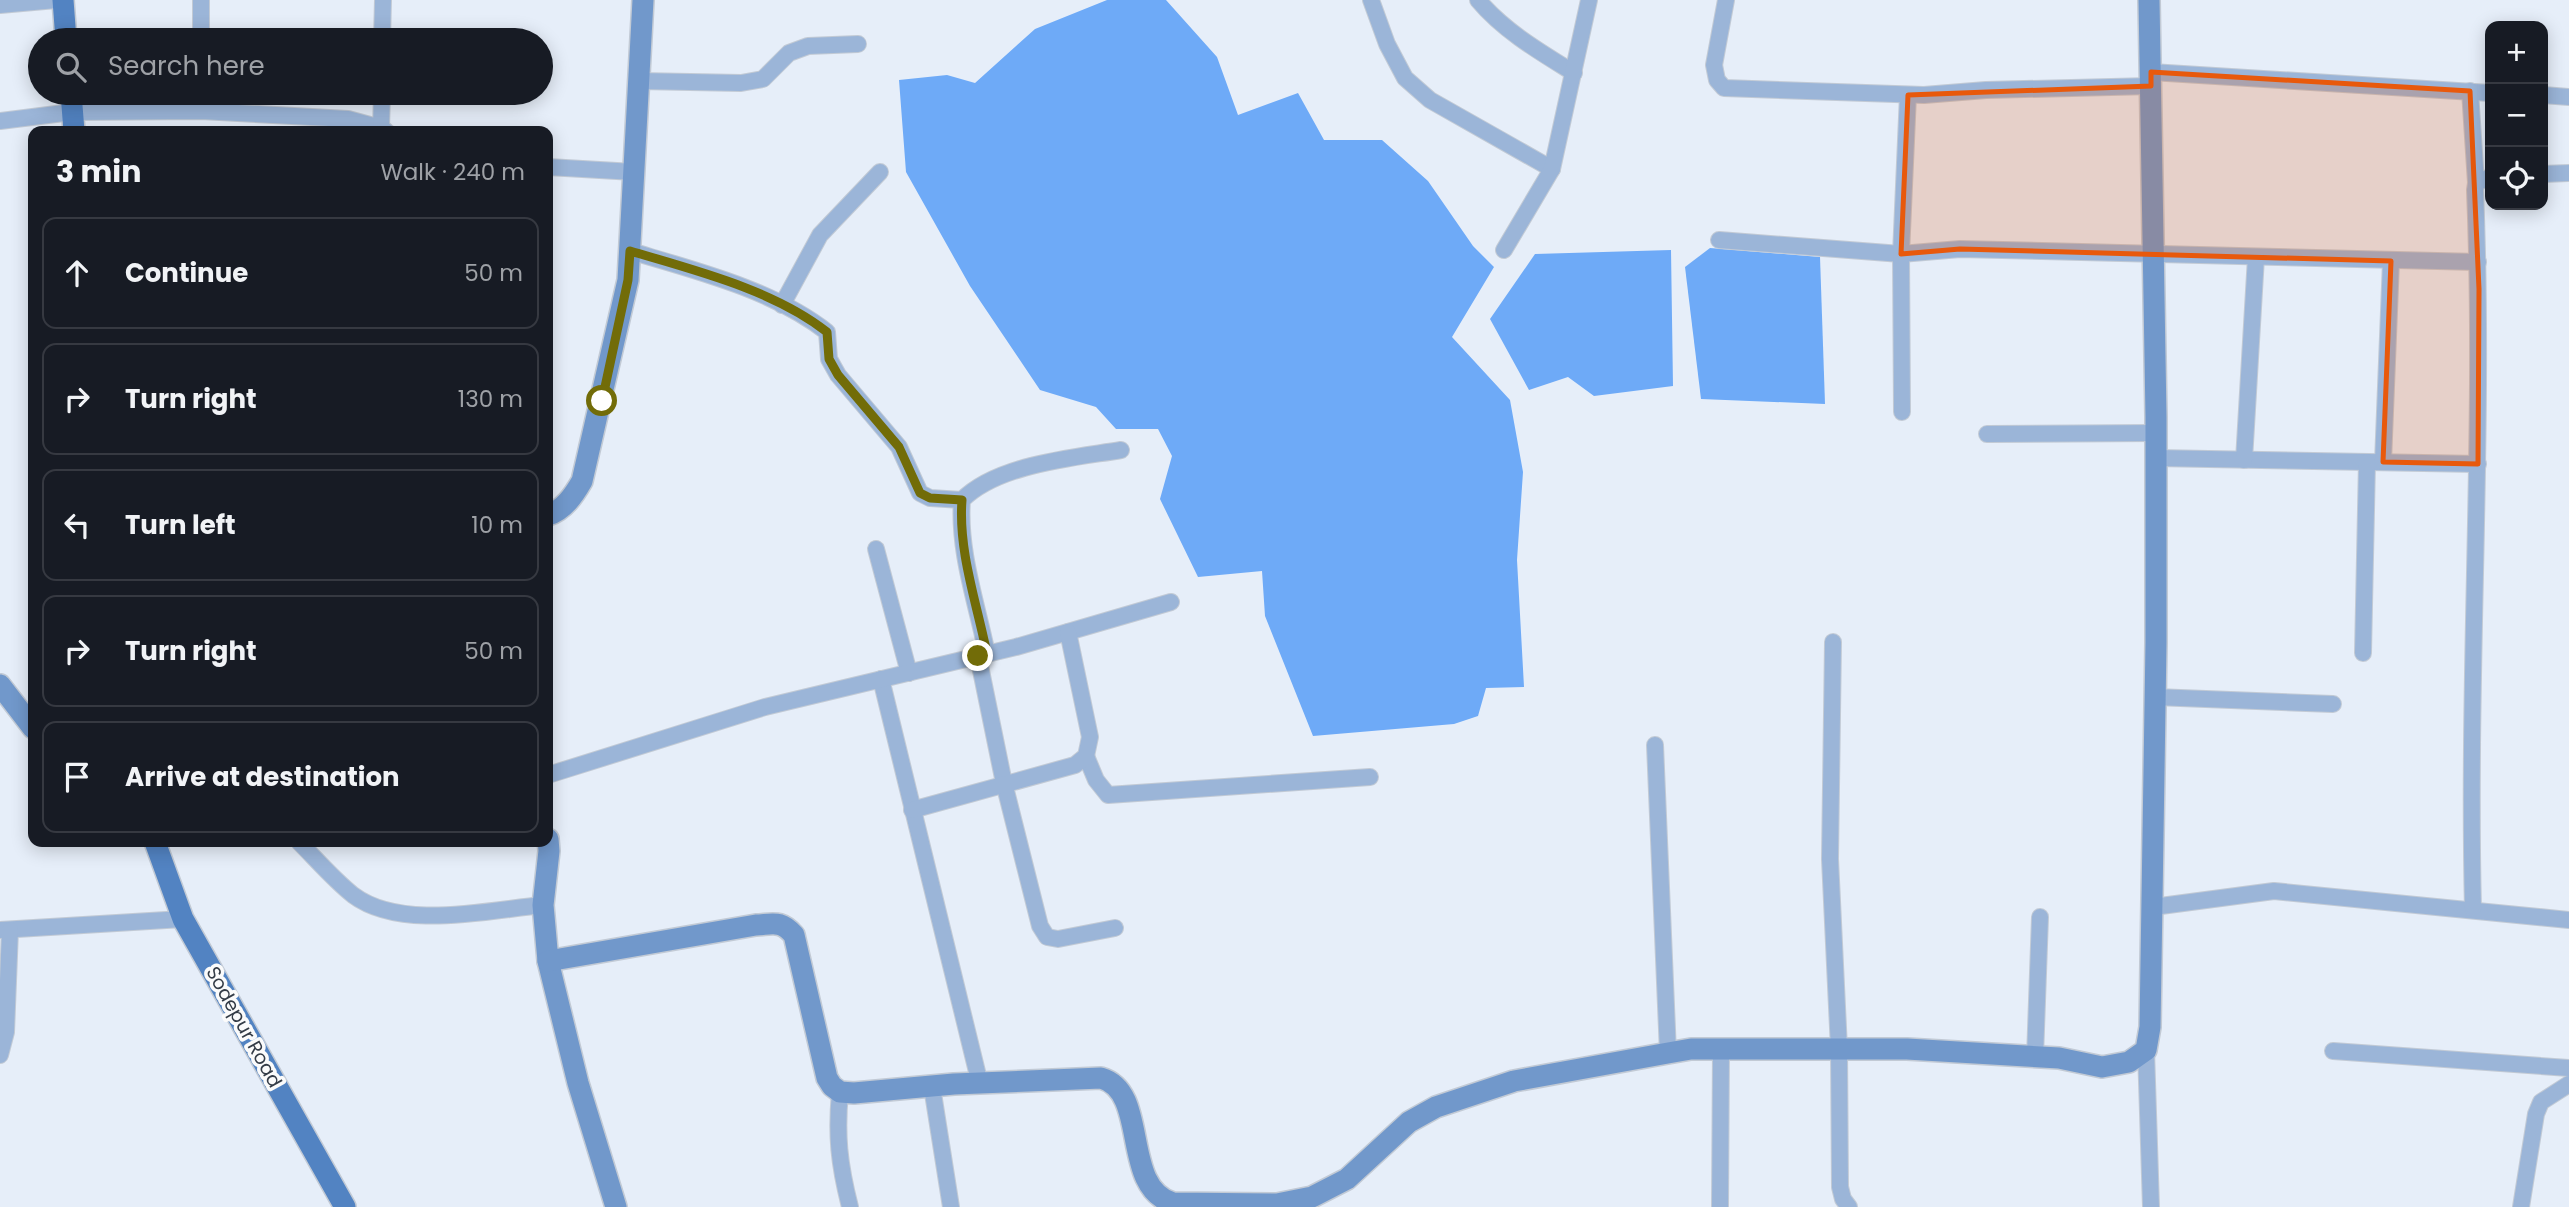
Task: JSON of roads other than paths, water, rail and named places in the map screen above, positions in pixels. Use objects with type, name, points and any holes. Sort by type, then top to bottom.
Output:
[{"type":"main road","points":[[63,0],[65,28]]},
{"type":"main road","name":"Sodepur Road","points":[[157,847],[183,919],[345,1207]]},
{"type":"street","points":[[0,5],[56,0]]},
{"type":"street","points":[[201,0],[201,28]]},
{"type":"street","points":[[382,28],[383,0]]},
{"type":"street","points":[[553,514],[572,497],[582,481],[628,280],[643,0]]},
{"type":"street","points":[[1371,0],[1387,44],[1405,78],[1430,100],[1552,169]]},
{"type":"street","points":[[1478,0],[1486,10],[1524,41],[1574,73]]},
{"type":"street","points":[[1504,250],[1552,169],[1590,0]]},
{"type":"street","points":[[1726,0],[1714,65],[1717,80],[1724,88],[1908,94],[2151,79],[2485,92]]},
{"type":"street","points":[[2149,0],[2156,433],[2153,907],[2150,1027],[2146,1049],[2151,1207]]},
{"type":"street","points":[[639,81],[741,83],[763,79],[789,53],[808,46],[858,44]]},
{"type":"street","points":[[2470,91],[2483,180],[2478,262],[2478,464],[2471,829],[2473,909]]},
{"type":"street","points":[[1902,412],[1901,254],[1908,94]]},
{"type":"street","points":[[2548,95],[2569,97]]},
{"type":"street","points":[[201,105],[201,111]]},
{"type":"street","points":[[382,105],[383,126]]},
{"type":"street","points":[[0,121],[72,112],[201,111],[348,119],[372,126]]},
{"type":"street","points":[[553,167],[635,172]]},
{"type":"street","points":[[782,306],[820,235],[880,172]]},
{"type":"street","points":[[2548,174],[2569,173]]},
{"type":"street","points":[[1718,240],[1901,254],[1960,249],[2478,262]]},
{"type":"street","points":[[630,251],[706,274],[813,321],[827,332],[829,359],[838,375],[899,447],[920,493],[930,498],[962,500]]},
{"type":"street","points":[[2244,460],[2256,257]]},
{"type":"street","points":[[2363,653],[2391,261]]},
{"type":"street","points":[[1987,434],[2156,433]]},
{"type":"street","points":[[1115,928],[1058,939],[1047,937],[1040,926],[1004,783],[961,517],[962,500],[974,488],[1023,468],[1121,450]]},
{"type":"street","points":[[2156,458],[2478,464]]},
{"type":"street","points":[[876,548],[909,673]]},
{"type":"street","points":[[553,773],[765,707],[983,655],[1171,602]]},
{"type":"street","points":[[1068,632],[1090,737],[1086,756],[1096,780],[1108,795],[1370,777]]},
{"type":"street","points":[[1833,642],[1829,859],[1839,1049],[1840,1187],[1843,1199],[1849,1207]]},
{"type":"street","points":[[881,679],[979,1084]]},
{"type":"street","points":[[0,685],[28,721]]},
{"type":"street","points":[[2155,697],[2333,704]]},
{"type":"street","points":[[1655,745],[1668,1053]]},
{"type":"street","points":[[912,810],[1075,765],[1086,756]]},
{"type":"street","points":[[304,847],[354,895],[393,913],[426,916],[544,905]]},
{"type":"street","points":[[549,847],[544,905],[548,961],[578,1083],[616,1207]]},
{"type":"street","points":[[2153,907],[2274,891],[2569,920]]},
{"type":"street","points":[[2035,1057],[2040,917]]},
{"type":"street","points":[[0,1055],[6,1032],[5,930],[183,919]]},
{"type":"street","points":[[548,961],[756,925],[777,923],[786,926],[794,935],[827,1078],[832,1086],[840,1091],[874,1092],[979,1084],[1101,1079],[1112,1082],[1118,1086],[1125,1100],[1144,1176],[1161,1199],[1172,1203],[1218,1206],[1277,1204],[1312,1197],[1347,1179],[1409,1122],[1436,1107],[1514,1081],[1691,1049],[1907,1049],[2059,1058],[2102,1066],[2129,1062],[2146,1049]]},
{"type":"street","points":[[1720,1207],[1721,1049]]},
{"type":"street","points":[[2333,1051],[2569,1068]]},
{"type":"street","points":[[2521,1207],[2536,1114],[2541,1101],[2569,1084]]},
{"type":"street","points":[[932,1087],[951,1207]]},
{"type":"street","points":[[840,1091],[836,1130],[842,1177],[850,1207]]},
{"type":"water","points":[[1107,0],[1166,0],[1217,57],[1238,115],[1298,93],[1324,140],[1382,140],[1428,181],[1473,246],[1494,267],[1452,337],[1510,400],[1523,472],[1517,560],[1524,687],[1486,688],[1478,716],[1454,724],[1313,736],[1265,616],[1262,571],[1198,577],[1160,499],[1172,456],[1158,429],[1116,429],[1096,407],[1040,390],[970,286],[906,172],[899,80],[947,75],[975,83],[1035,29]]},
{"type":"water","points":[[1710,248],[1820,257],[1825,404],[1701,399],[1685,267]]},
{"type":"water","points":[[1671,250],[1673,386],[1594,396],[1568,377],[1529,390],[1490,319],[1535,254]]}]
